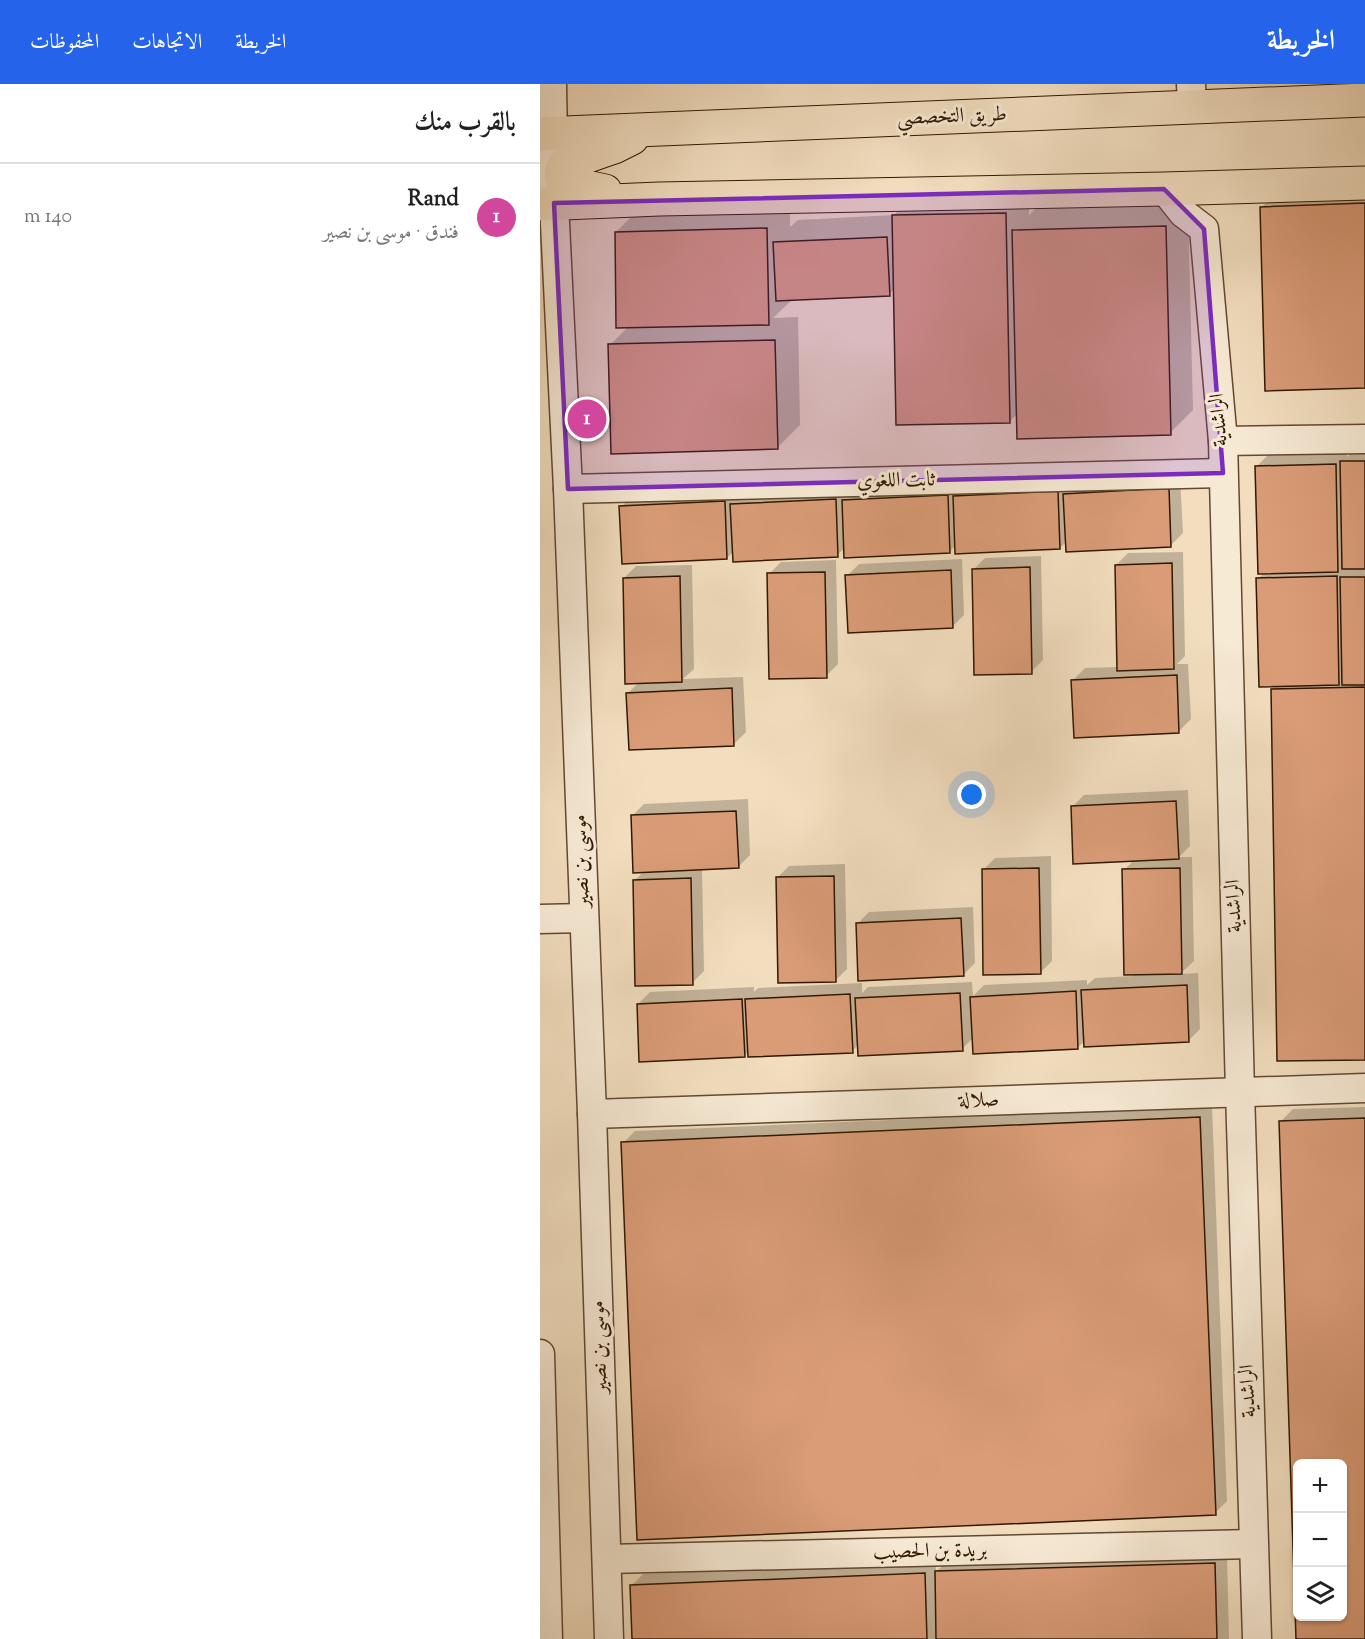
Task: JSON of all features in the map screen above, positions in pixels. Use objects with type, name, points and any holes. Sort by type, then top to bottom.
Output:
[{"type":"main road","name":"طريق التخصصي","points":[[544,124],[654,129],[1191,96],[1365,100]]},
{"type":"main road","points":[[654,129],[614,147],[565,164],[561,173],[563,182],[659,200]]},
{"type":"main road","points":[[545,211],[659,200],[1365,183]]},
{"type":"street","name":"موسى بن نصير","points":[[551,84],[544,124],[545,211],[557,257],[568,489],[609,1639]]},
{"type":"street","name":"الراشدية","points":[[1164,189],[1183,213],[1204,229],[1223,441],[1257,1639]]},
{"type":"street","points":[[1223,441],[1365,439]]},
{"type":"street","name":"ثابت اللغوي","points":[[568,489],[1223,473]]},
{"type":"street","points":[[540,919],[584,918]]},
{"type":"street","name":"صلالة","points":[[592,1114],[1365,1088]]},
{"type":"street","points":[[540,1354],[542,1542],[548,1639]]},
{"type":"street","name":"بريدة بن الحصيب","points":[[607,1559],[1253,1544]]},
{"type":"highlighted area","points":[[1164,189],[1204,229],[1223,473],[568,489],[554,203]]},
{"type":"building","points":[[1365,203],[1365,388],[1265,391],[1260,207]]},
{"type":"building","points":[[1006,213],[1010,423],[896,425],[892,215]]},
{"type":"building","points":[[1166,226],[1171,435],[1017,439],[1012,230]]},
{"type":"building","points":[[767,228],[769,325],[616,328],[615,232]]},
{"type":"building","points":[[887,237],[890,296],[776,301],[773,242]]},
{"type":"building","points":[[775,340],[778,449],[611,454],[608,344]]},
{"type":"building","points":[[1340,461],[1365,461],[1365,569],[1342,569]]},
{"type":"building","points":[[1336,464],[1338,572],[1258,574],[1255,466]]},
{"type":"building","points":[[1169,488],[1171,547],[1066,552],[1063,494]]},
{"type":"building","points":[[1058,491],[1060,549],[955,554],[953,496]]},
{"type":"building","points":[[948,495],[950,553],[844,558],[842,500]]},
{"type":"building","points":[[836,499],[838,557],[733,562],[730,504]]},
{"type":"building","points":[[725,501],[727,559],[622,564],[619,506]]},
{"type":"building","points":[[1172,563],[1174,669],[1117,671],[1115,565]]},
{"type":"building","points":[[1030,567],[1032,674],[974,675],[972,569]]},
{"type":"building","points":[[951,570],[953,628],[848,633],[845,575]]},
{"type":"building","points":[[825,572],[827,678],[769,679],[767,573]]},
{"type":"building","points":[[680,576],[682,682],[625,684],[623,578]]},
{"type":"building","points":[[1337,576],[1339,685],[1259,687],[1256,578]]},
{"type":"building","points":[[1340,577],[1365,577],[1365,685],[1342,685]]},
{"type":"building","points":[[1177,675],[1179,733],[1074,738],[1071,680]]},
{"type":"building","points":[[1365,687],[1365,1060],[1277,1061],[1271,689]]},
{"type":"building","points":[[732,688],[734,746],[629,750],[626,693]]},
{"type":"building","points":[[1176,801],[1179,859],[1073,864],[1071,806]]},
{"type":"building","points":[[736,811],[739,868],[633,873],[631,815]]},
{"type":"building","points":[[1039,868],[1041,974],[983,975],[982,869]]},
{"type":"building","points":[[1180,868],[1182,974],[1124,975],[1122,869]]},
{"type":"building","points":[[834,876],[836,982],[778,983],[776,877]]},
{"type":"building","points":[[691,878],[693,985],[635,986],[633,880]]},
{"type":"building","points":[[961,918],[964,976],[858,981],[856,923]]},
{"type":"building","points":[[1187,985],[1189,1042],[1084,1047],[1081,990]]},
{"type":"building","points":[[1076,991],[1078,1049],[973,1054],[970,997]]},
{"type":"building","points":[[960,993],[963,1051],[858,1056],[855,998]]},
{"type":"building","points":[[850,994],[853,1053],[748,1057],[745,999]]},
{"type":"building","points":[[742,999],[745,1057],[639,1062],[637,1004]]},
{"type":"building","points":[[1200,1117],[1216,1515],[637,1540],[621,1142]]},
{"type":"building","points":[[1365,1118],[1365,1639],[1296,1639],[1295,1621],[1347,1621],[1347,1459],[1293,1459],[1293,1548],[1279,1121]]},
{"type":"building","points":[[1215,1563],[1217,1639],[936,1639],[935,1571]]},
{"type":"building","points":[[925,1573],[927,1639],[632,1639],[630,1585]]},
{"type":"place","name":"Rand","points":[[587,419]]}]
